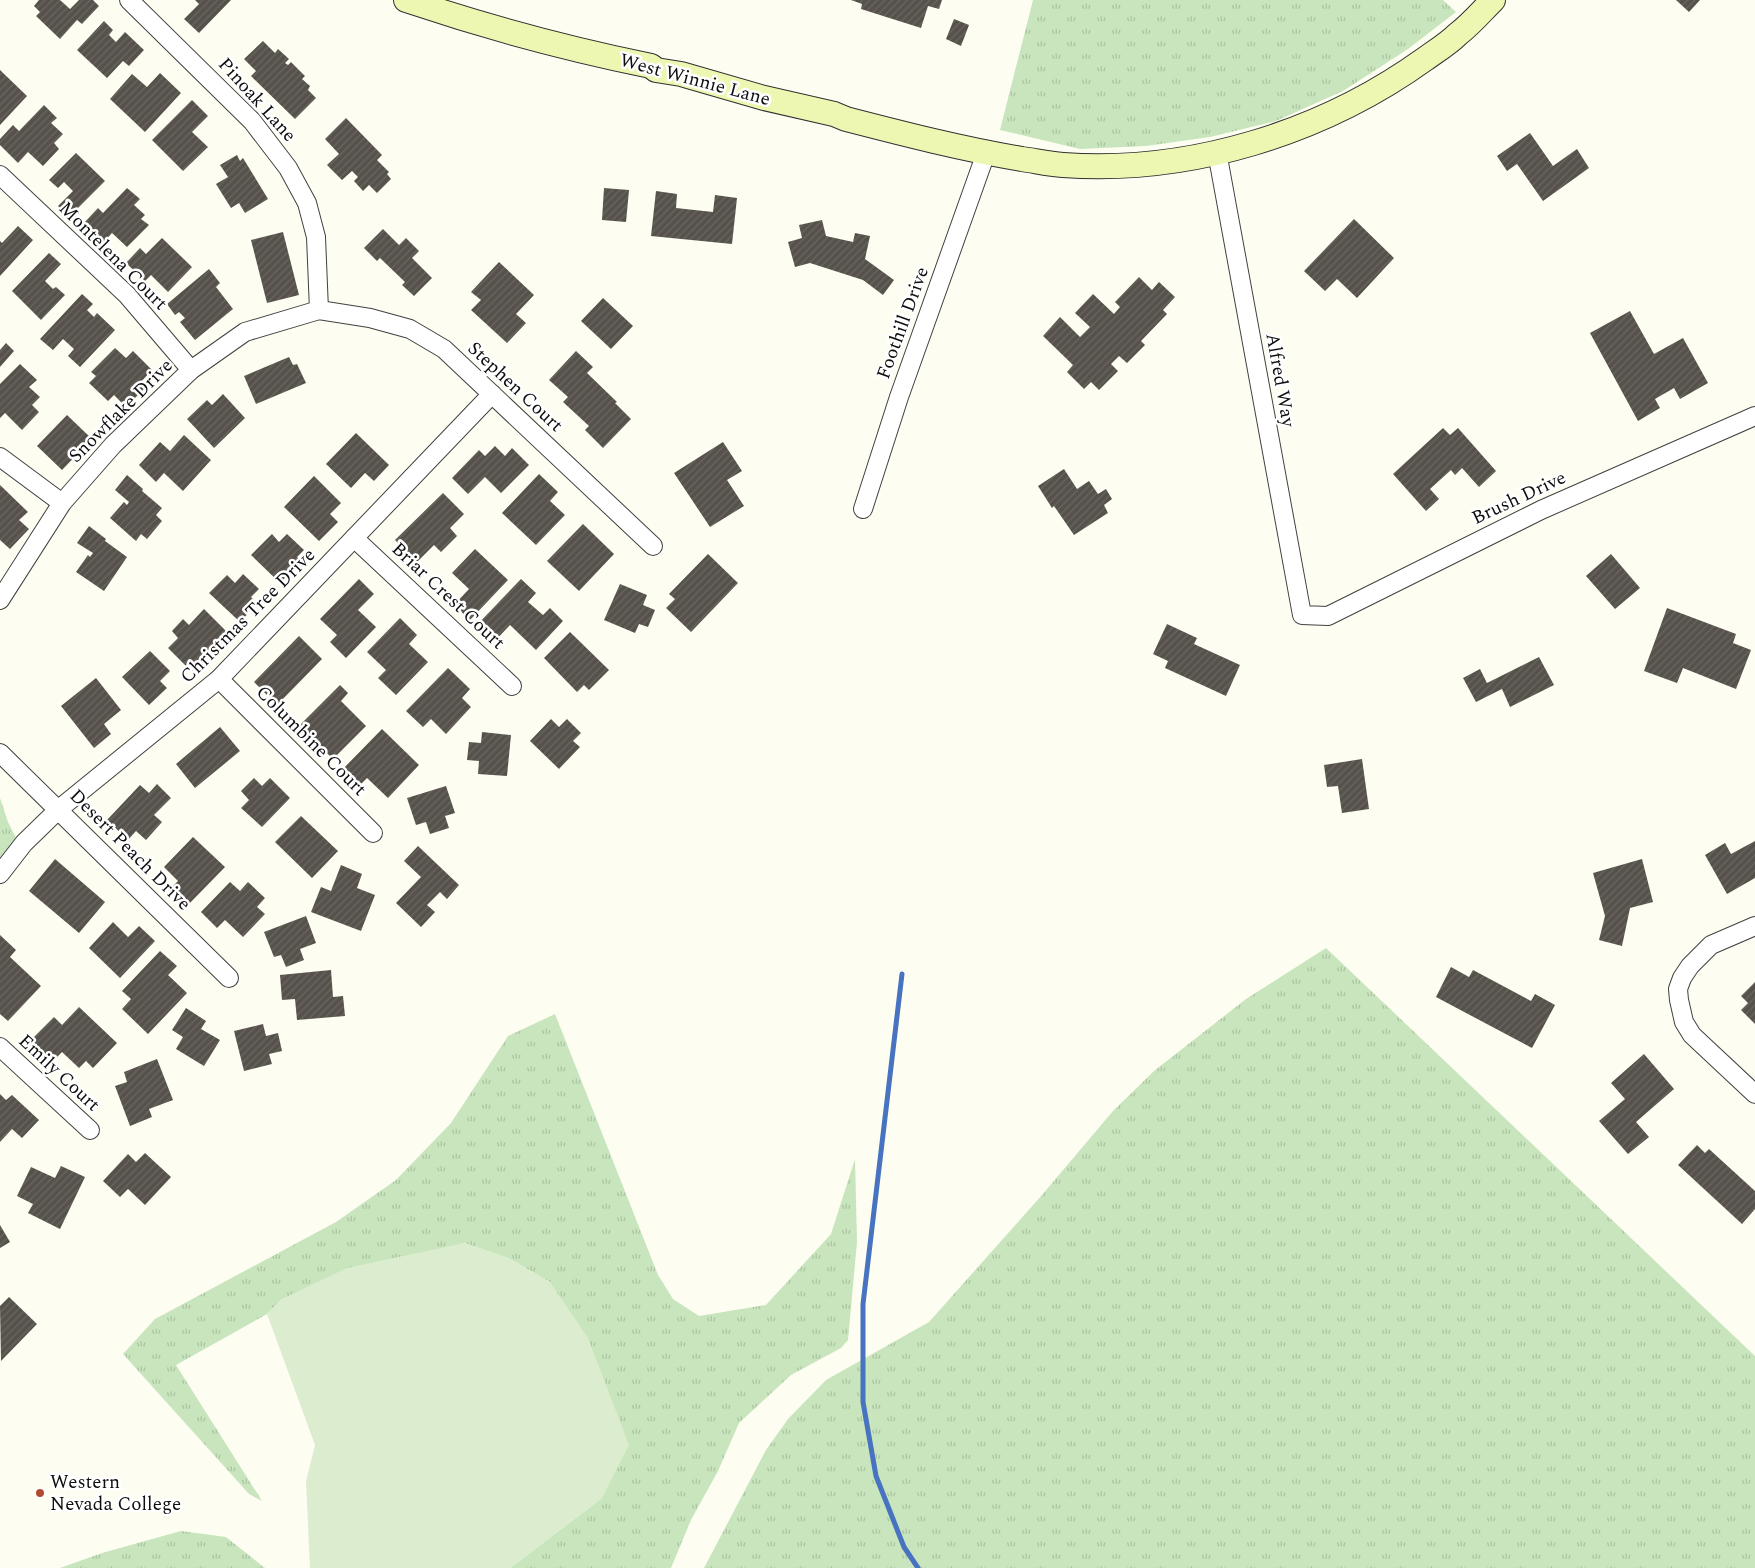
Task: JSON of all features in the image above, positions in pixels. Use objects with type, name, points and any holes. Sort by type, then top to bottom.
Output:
[{"type":"street","name":"Pinoak Lane","points":[[129,0],[252,121],[288,168],[307,203],[316,237],[318,310]]},
{"type":"street","name":"West Winnie Lane","points":[[406,0],[440,12],[606,57],[651,66],[656,70],[681,74],[764,98],[834,114],[872,126],[986,153],[1062,165],[1119,166],[1170,162],[1217,152],[1289,131],[1339,111],[1397,79],[1457,35],[1493,0]]},
{"type":"street","name":"Alfred Way","points":[[1217,152],[1302,615]]},
{"type":"street","name":"Foothill Drive","points":[[863,509],[899,397],[986,153]]},
{"type":"street","name":"Montelena Court","points":[[0,175],[127,295],[191,370]]},
{"type":"street","name":"Snowflake Drive","points":[[0,600],[62,503],[113,445],[191,370],[246,332],[318,310]]},
{"type":"street","name":"Stephen Court","points":[[318,310],[370,318],[410,329],[444,349],[653,546]]},
{"type":"street","name":"Christmas Tree Drive","points":[[0,874],[24,843],[59,810],[219,679],[492,394]]},
{"type":"street","name":"Brush Drive","points":[[1302,615],[1328,616],[1541,510],[1755,416]]},
{"type":"street","points":[[0,457],[62,503]]},
{"type":"street","name":"Briar Crest Court","points":[[354,538],[512,686]]},
{"type":"street","name":"Columbine Court","points":[[219,679],[373,834]]},
{"type":"street","name":"Desert Peach Drive","points":[[0,753],[229,978]]},
{"type":"street","points":[[1755,926],[1711,945],[1690,966],[1682,978],[1678,989],[1684,1022],[1692,1034],[1755,1094]]},
{"type":"street","name":"Emily Court","points":[[0,1047],[90,1130]]},
{"type":"green space","points":[[1033,0],[1443,0],[1456,12],[1408,49],[1343,91],[1276,121],[1210,137],[1146,146],[1080,149],[1000,130]]},
{"type":"green space","points":[[0,798],[8,822],[17,840],[0,864]]},
{"type":"green space","points":[[1326,948],[1755,1356],[1755,1568],[704,1568],[766,1450],[788,1419],[826,1380],[929,1322],[1042,1195],[1113,1111],[1154,1071],[1246,999]]},
{"type":"green space","points":[[555,1014],[658,1275],[673,1299],[699,1316],[766,1305],[831,1234],[855,1159],[857,1242],[848,1340],[841,1348],[791,1375],[739,1423],[718,1471],[691,1520],[671,1568],[510,1568],[602,1498],[550,1282],[508,1258],[464,1243],[282,1299],[267,1314],[176,1365],[262,1501],[249,1494],[123,1354],[155,1319],[336,1222],[396,1180],[451,1123],[508,1036]]},
{"type":"green space","points":[[464,1243],[508,1258],[550,1282],[588,1338],[629,1445],[602,1498],[510,1568],[310,1568],[306,1481],[315,1445],[267,1314],[282,1299],[347,1268]]},
{"type":"green space","points":[[181,1531],[226,1537],[265,1568],[60,1568],[102,1553]]},
{"type":"building","points":[[39,0],[60,0],[70,9],[79,0],[93,0],[99,6],[82,24],[77,20],[60,39],[36,16],[40,12],[34,6]]},
{"type":"building","points":[[195,0],[231,0],[199,33],[184,19],[199,4]]},
{"type":"building","points":[[851,0],[942,0],[939,9],[928,6],[921,28],[861,9],[862,4]]},
{"type":"building","points":[[1676,0],[1700,0],[1689,12]]},
{"type":"building","points":[[954,19],[969,25],[961,46],[946,39]]},
{"type":"building","points":[[104,21],[113,30],[109,35],[116,42],[125,32],[144,50],[129,66],[123,61],[107,78],[77,50]]},
{"type":"building","points":[[263,41],[275,53],[278,49],[289,59],[285,63],[288,65],[291,62],[305,76],[302,79],[310,86],[308,90],[316,98],[295,119],[251,76],[256,71],[244,59]]},
{"type":"building","points":[[0,70],[27,96],[0,125]]},
{"type":"building","points":[[160,73],[181,93],[145,132],[110,99],[132,74],[147,87]]},
{"type":"building","points":[[192,100],[208,116],[192,132],[208,147],[183,171],[152,140]]},
{"type":"building","points":[[44,105],[57,118],[51,123],[63,134],[54,143],[59,149],[43,166],[28,152],[18,163],[0,145],[0,139],[13,125],[19,131]]},
{"type":"building","points":[[346,118],[382,155],[377,160],[389,172],[387,174],[391,179],[377,193],[369,185],[363,191],[354,181],[358,177],[352,171],[342,180],[327,165],[339,154],[325,139]]},
{"type":"building","points":[[1530,133],[1553,166],[1577,149],[1589,168],[1543,201],[1517,164],[1507,171],[1497,156]]},
{"type":"building","points":[[76,153],[105,181],[69,217],[58,206],[73,191],[64,182],[58,188],[49,180]]},
{"type":"building","points":[[237,155],[240,161],[243,158],[268,199],[245,213],[239,203],[231,208],[216,184],[228,177],[220,165]]},
{"type":"building","points":[[127,188],[140,199],[134,205],[145,215],[141,219],[149,225],[127,247],[112,233],[103,243],[83,224],[98,208],[103,213]]},
{"type":"building","points":[[604,188],[629,190],[626,222],[602,220]]},
{"type":"building","points":[[656,191],[677,194],[676,208],[713,212],[715,195],[737,198],[732,244],[651,236]]},
{"type":"building","points":[[1354,219],[1394,258],[1357,298],[1337,279],[1325,291],[1304,271]]},
{"type":"building","points":[[822,220],[826,236],[853,242],[855,233],[870,236],[865,259],[894,280],[883,295],[863,280],[810,263],[795,267],[788,242],[802,238],[799,225]]},
{"type":"building","points":[[18,226],[33,240],[0,276],[0,241],[2,243]]},
{"type":"building","points":[[383,229],[399,245],[406,238],[419,251],[412,258],[432,278],[414,296],[402,285],[405,282],[380,258],[377,261],[364,248]]},
{"type":"building","points":[[283,232],[299,295],[267,303],[251,240]]},
{"type":"building","points":[[162,238],[192,267],[168,292],[151,275],[145,281],[126,263],[140,248],[146,254]]},
{"type":"building","points":[[49,253],[61,264],[45,281],[53,289],[56,287],[65,295],[41,320],[12,291]]},
{"type":"building","points":[[499,262],[534,295],[516,314],[526,323],[507,343],[471,310],[481,300],[471,292]]},
{"type":"building","points":[[209,269],[220,283],[216,287],[233,309],[195,340],[180,322],[185,318],[179,312],[175,315],[167,304]]},
{"type":"building","points":[[1139,277],[1152,290],[1159,282],[1175,297],[1163,310],[1167,314],[1141,341],[1145,345],[1127,363],[1119,356],[1111,364],[1118,371],[1099,390],[1091,382],[1084,389],[1067,372],[1073,365],[1043,336],[1060,317],[1080,337],[1090,327],[1075,313],[1093,294],[1114,314],[1120,307],[1115,302]]},
{"type":"building","points":[[82,294],[93,304],[87,310],[94,317],[97,313],[115,330],[80,367],[68,356],[74,349],[63,339],[53,350],[40,339]]},
{"type":"building","points":[[603,298],[633,326],[611,349],[581,321]]},
{"type":"building","points":[[1630,311],[1654,354],[1683,338],[1708,383],[1680,399],[1674,388],[1655,399],[1660,408],[1638,421],[1590,333]]},
{"type":"building","points":[[6,343],[14,351],[0,367],[0,350]]},
{"type":"building","points":[[115,348],[126,358],[133,351],[152,370],[139,384],[144,389],[126,407],[114,395],[108,401],[89,383],[96,376],[91,372]]},
{"type":"building","points":[[576,351],[593,367],[587,373],[617,402],[615,403],[631,419],[603,448],[585,430],[589,426],[563,402],[568,397],[549,380]]},
{"type":"building","points":[[289,357],[293,365],[297,364],[306,383],[256,404],[244,376]]},
{"type":"building","points":[[20,364],[37,380],[29,387],[40,397],[32,405],[39,412],[22,430],[5,413],[0,418],[0,384]]},
{"type":"building","points":[[223,394],[245,418],[214,448],[187,419],[207,400],[212,405]]},
{"type":"building","points":[[67,415],[92,439],[62,470],[37,446]]},
{"type":"building","points":[[1443,428],[1450,435],[1458,428],[1496,471],[1479,487],[1462,468],[1455,475],[1451,470],[1430,489],[1439,499],[1426,511],[1393,474]]},
{"type":"building","points":[[356,433],[389,465],[374,481],[365,473],[351,488],[326,464]]},
{"type":"building","points":[[184,435],[211,460],[183,491],[164,473],[156,482],[139,465],[160,442],[170,451]]},
{"type":"building","points":[[723,442],[742,471],[727,480],[744,506],[710,527],[674,473]]},
{"type":"building","points":[[495,446],[505,456],[512,448],[529,465],[501,493],[485,477],[468,494],[452,478],[479,450],[485,456]]},
{"type":"building","points":[[1064,469],[1077,489],[1089,481],[1098,494],[1106,489],[1112,499],[1104,505],[1108,513],[1074,535],[1054,506],[1052,508],[1038,486]]},
{"type":"building","points":[[539,474],[558,492],[550,501],[565,515],[536,545],[502,513]]},
{"type":"building","points":[[127,475],[162,508],[156,515],[162,521],[147,539],[141,534],[136,541],[110,518],[124,502],[127,505],[129,502],[115,490]]},
{"type":"building","points":[[314,476],[341,503],[330,514],[338,522],[319,541],[284,507]]},
{"type":"building","points":[[0,485],[28,512],[19,520],[29,529],[10,549],[0,540]]},
{"type":"building","points":[[443,493],[464,514],[450,528],[457,536],[441,552],[434,545],[417,562],[395,540]]},
{"type":"building","points":[[583,524],[614,554],[579,591],[547,561]]},
{"type":"building","points":[[89,526],[106,539],[105,541],[127,557],[104,591],[76,572],[88,555],[90,557],[93,553],[77,543]]},
{"type":"building","points":[[272,534],[279,542],[287,534],[304,550],[297,557],[301,561],[280,583],[251,555]]},
{"type":"building","points":[[475,549],[508,580],[470,620],[454,605],[469,589],[452,573]]},
{"type":"building","points":[[708,554],[738,583],[691,632],[666,608],[675,599],[669,594]]},
{"type":"building","points":[[1611,554],[1640,588],[1615,609],[1586,576]]},
{"type":"building","points":[[243,574],[259,589],[251,597],[257,604],[240,622],[209,593],[227,575],[235,583]]},
{"type":"building","points":[[359,579],[374,594],[358,610],[376,627],[346,658],[330,642],[337,635],[320,619]]},
{"type":"building","points":[[521,579],[536,593],[528,602],[543,615],[550,608],[563,621],[536,650],[510,625],[493,643],[476,626]]},
{"type":"building","points":[[620,584],[647,595],[643,605],[655,610],[648,627],[639,624],[635,633],[604,620]]},
{"type":"building","points":[[1667,608],[1736,634],[1733,643],[1751,650],[1736,689],[1683,668],[1677,683],[1644,671]]},
{"type":"building","points":[[204,609],[229,634],[192,672],[168,648],[178,638],[172,631],[183,619],[189,625]]},
{"type":"building","points":[[400,618],[417,635],[409,644],[428,662],[396,695],[378,678],[386,670],[367,652]]},
{"type":"building","points":[[1167,624],[1197,638],[1194,644],[1240,665],[1226,696],[1165,668],[1168,661],[1153,654]]},
{"type":"building","points":[[570,632],[609,670],[589,690],[584,685],[577,692],[544,658]]},
{"type":"building","points":[[299,636],[322,659],[277,705],[254,682]]},
{"type":"building","points":[[150,651],[170,671],[160,681],[167,688],[149,705],[122,677]]},
{"type":"building","points":[[1539,657],[1554,685],[1510,707],[1502,689],[1476,702],[1463,678],[1480,669],[1487,683]]},
{"type":"building","points":[[448,668],[470,689],[462,698],[471,707],[446,734],[431,719],[423,727],[406,711]]},
{"type":"building","points":[[96,678],[121,710],[104,724],[111,734],[94,748],[61,706]]},
{"type":"building","points":[[340,685],[348,693],[341,701],[366,726],[333,759],[299,726]]},
{"type":"building","points":[[551,719],[559,727],[567,719],[581,733],[573,741],[580,747],[559,769],[530,741]]},
{"type":"building","points":[[220,727],[240,751],[195,788],[176,764]]},
{"type":"building","points":[[382,729],[419,765],[388,798],[367,778],[358,787],[341,771]]},
{"type":"building","points":[[482,732],[511,735],[507,776],[478,774],[479,761],[467,760],[469,742],[481,743]]},
{"type":"building","points":[[1362,759],[1369,809],[1342,813],[1338,786],[1327,787],[1324,765]]},
{"type":"building","points":[[254,778],[262,786],[270,778],[290,798],[262,827],[241,808],[249,800],[241,791]]},
{"type":"building","points":[[157,784],[171,798],[154,815],[162,822],[146,840],[136,831],[128,840],[107,820],[140,785],[149,793]]},
{"type":"building","points":[[446,786],[455,813],[445,816],[449,828],[430,834],[426,822],[416,825],[407,798]]},
{"type":"building","points":[[301,816],[338,851],[312,878],[275,842]]},
{"type":"building","points":[[193,837],[225,867],[186,907],[169,890],[178,881],[164,867]]},
{"type":"building","points":[[1755,841],[1755,878],[1727,894],[1705,855],[1725,843],[1731,854]]},
{"type":"building","points":[[418,846],[459,885],[447,899],[440,892],[427,905],[435,912],[421,927],[396,903],[421,877],[404,861]]},
{"type":"building","points":[[55,859],[105,902],[79,933],[29,891]]},
{"type":"building","points":[[1642,859],[1653,902],[1630,908],[1622,946],[1599,940],[1605,916],[1593,873]]},
{"type":"building","points":[[341,865],[362,874],[357,888],[375,895],[361,931],[311,912],[321,887],[331,891]]},
{"type":"building","points":[[230,882],[240,891],[248,882],[265,898],[257,907],[265,914],[243,937],[225,920],[217,928],[201,912]]},
{"type":"building","points":[[306,916],[316,943],[300,949],[304,960],[286,967],[281,955],[274,957],[264,932]]},
{"type":"building","points":[[113,922],[128,937],[139,926],[155,941],[120,978],[89,948]]},
{"type":"building","points":[[0,935],[16,950],[10,957],[41,986],[8,1021],[0,1014]]},
{"type":"building","points":[[160,951],[177,966],[168,975],[187,993],[148,1034],[122,1009],[131,999],[122,991]]},
{"type":"building","points":[[1451,967],[1469,977],[1473,970],[1531,1001],[1535,994],[1555,1005],[1532,1048],[1436,997]]},
{"type":"building","points":[[331,970],[333,997],[343,996],[345,1016],[297,1020],[295,999],[282,1000],[280,975]]},
{"type":"building","points":[[1755,982],[1755,1024],[1741,1010],[1748,1003],[1741,996]]},
{"type":"building","points":[[79,1007],[117,1043],[93,1068],[86,1061],[79,1068],[62,1052],[53,1061],[31,1040],[54,1017],[62,1025]]},
{"type":"building","points":[[186,1008],[206,1021],[201,1029],[220,1040],[204,1066],[176,1049],[183,1037],[172,1030]]},
{"type":"building","points":[[263,1024],[266,1036],[278,1033],[282,1051],[269,1054],[272,1064],[244,1071],[234,1031]]},
{"type":"building","points":[[1644,1054],[1674,1089],[1636,1122],[1649,1137],[1628,1154],[1599,1121],[1625,1099],[1611,1083]]},
{"type":"building","points":[[157,1059],[173,1100],[149,1109],[152,1117],[130,1126],[115,1086],[127,1082],[124,1072]]},
{"type":"building","points":[[0,1094],[6,1100],[12,1095],[39,1120],[22,1138],[12,1129],[0,1142]]},
{"type":"building","points":[[1697,1145],[1705,1153],[1709,1149],[1755,1191],[1755,1209],[1742,1224],[1678,1165]]},
{"type":"building","points":[[145,1153],[171,1177],[145,1205],[128,1189],[120,1197],[103,1181],[128,1154],[136,1162]]},
{"type":"building","points":[[61,1166],[85,1177],[60,1229],[28,1213],[33,1204],[17,1196],[31,1167],[55,1178]]},
{"type":"building","points":[[0,1225],[10,1242],[0,1248]]},
{"type":"building","points":[[9,1297],[37,1324],[1,1361],[0,1306]]},
{"type":"waterway","points":[[902,974],[863,1304],[863,1402],[876,1476],[904,1547],[918,1568]]},
{"type":"place","name":"Western Nevada College","points":[[40,1493]]}]
